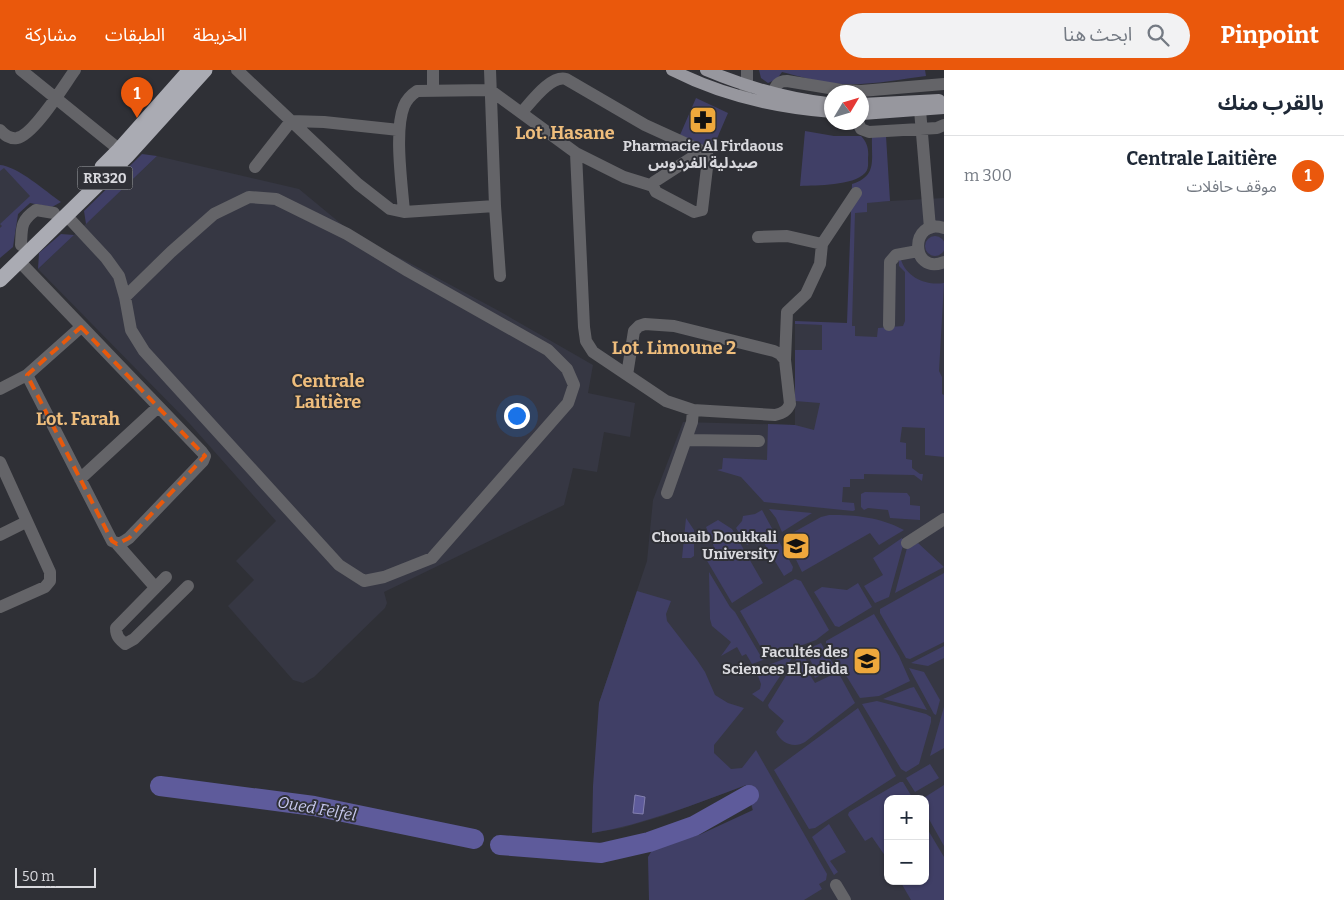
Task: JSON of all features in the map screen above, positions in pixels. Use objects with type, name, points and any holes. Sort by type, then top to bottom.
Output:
[{"type":"highway","name":"RR320","points":[[123,153],[190,70]]},
{"type":"highway","name":"RR320","points":[[0,280],[20,253],[205,70]]},
{"type":"highway","name":"RR320","points":[[0,266],[20,253]]},
{"type":"main road","points":[[672,70],[703,84],[745,91],[808,110],[824,108]]},
{"type":"main road","points":[[706,70],[745,91],[773,92],[824,105]]},
{"type":"main road","points":[[869,104],[938,100]]},
{"type":"main road","points":[[869,114],[944,108]]},
{"type":"street","points":[[21,70],[123,153]]},
{"type":"street","points":[[0,131],[8,137],[14,138],[27,133],[75,70]]},
{"type":"street","points":[[237,70],[390,209],[404,212],[495,206]]},
{"type":"street","points":[[433,70],[433,90]]},
{"type":"street","points":[[490,70],[495,206],[500,276]]},
{"type":"street","points":[[745,91],[747,70]]},
{"type":"street","points":[[404,212],[399,130],[403,108],[410,96],[417,91],[433,90],[490,90],[576,153],[624,177],[653,186],[656,192],[694,212],[702,210],[708,159],[707,154],[702,151],[645,125],[560,77],[553,80],[522,112]]},
{"type":"street","points":[[773,92],[781,81],[824,87]]},
{"type":"street","points":[[869,90],[938,85],[938,100]]},
{"type":"street","points":[[920,110],[930,228]]},
{"type":"street","points":[[291,121],[324,122],[399,130]]},
{"type":"street","points":[[255,168],[291,121]]},
{"type":"street","points":[[864,130],[869,132],[922,129],[937,128],[944,125]]},
{"type":"street","points":[[653,186],[654,182],[702,151]]},
{"type":"street","points":[[576,153],[586,341],[593,352],[666,401],[693,410],[775,415],[787,410],[790,404],[786,360],[787,312],[806,294],[820,264],[822,244],[856,193]]},
{"type":"street","points":[[60,214],[106,258],[119,276],[125,296],[130,330],[144,351],[339,565],[364,581],[384,577],[432,558],[568,403],[574,385],[567,368],[548,350],[347,234],[276,199],[249,197],[214,214],[125,296]]},
{"type":"street","points":[[944,228],[935,226],[922,233],[919,237],[918,251],[922,259],[928,263],[937,265],[944,262]]},
{"type":"street","points":[[758,236],[787,236],[822,244]]},
{"type":"street","points":[[889,325],[890,262],[896,255],[918,251]]},
{"type":"street","points":[[20,253],[81,327],[205,456],[203,461],[128,538],[117,544]]},
{"type":"street","points":[[626,375],[634,331],[639,326],[645,324],[674,326],[774,351],[786,360]]},
{"type":"street","points":[[0,389],[27,375],[81,327]]},
{"type":"street","points":[[27,375],[108,536],[155,587]]},
{"type":"street","points":[[80,479],[158,407]]},
{"type":"street","points":[[667,493],[692,422],[693,410]]},
{"type":"street","points":[[686,440],[759,441]]},
{"type":"street","points":[[0,463],[50,572],[50,581],[44,587],[0,607]]},
{"type":"street","points":[[907,543],[944,519]]},
{"type":"street","points":[[0,535],[26,522]]},
{"type":"street","points":[[166,577],[116,628],[116,635],[125,644],[134,639],[188,586]]},
{"type":"street","points":[[836,885],[845,900]]},
{"type":"highlighted area","points":[[81,327],[205,456],[129,538],[117,544],[112,541],[27,375]]},
{"type":"shaded area","points":[[759,70],[925,70],[926,76],[844,84],[819,81],[782,72],[777,79],[768,83],[761,78]]},
{"type":"shaded area","points":[[696,98],[728,113],[712,150],[680,135]]},
{"type":"shaded area","points":[[805,131],[834,136],[861,136],[868,149],[868,166],[865,173],[844,183],[800,186]]},
{"type":"shaded area","points":[[886,136],[890,201],[867,203],[867,212],[855,213],[852,326],[855,326],[855,336],[877,337],[878,328],[903,326],[905,321],[905,272],[899,266],[899,260],[901,260],[908,272],[918,279],[931,283],[944,283],[939,371],[942,377],[942,394],[944,395],[944,457],[925,455],[925,428],[902,427],[900,442],[906,443],[906,459],[912,460],[912,468],[923,474],[922,481],[914,475],[864,474],[864,479],[850,479],[850,487],[843,487],[842,502],[854,503],[855,510],[853,511],[764,502],[741,477],[717,470],[722,469],[723,458],[767,460],[768,424],[795,425],[814,430],[820,403],[795,401],[795,350],[822,350],[822,325],[795,324],[795,321],[847,323],[852,184],[860,181],[869,171],[872,159],[872,137]]},
{"type":"shaded area","points":[[142,154],[157,156],[86,224],[84,211]]},
{"type":"shaded area","name":"Centrale Laitière","points":[[157,156],[299,189],[357,237],[499,311],[593,365],[588,393],[635,403],[630,437],[604,432],[597,472],[573,468],[564,505],[384,592],[387,603],[385,608],[314,677],[303,683],[293,680],[228,606],[254,580],[236,561],[276,521],[190,424],[38,269]]},
{"type":"shaded area","points":[[0,165],[22,174],[36,204],[30,203],[18,214],[16,227],[0,239]]},
{"type":"shaded area","points":[[0,165],[15,170],[32,180],[61,202],[52,207],[30,203],[18,214],[13,247],[0,258],[0,228],[2,226],[0,224],[30,196],[4,168],[0,171]]},
{"type":"shaded area","name":"Chouaib Doukkali University","points":[[944,198],[944,900],[775,900],[746,785],[663,816],[622,828],[592,833],[599,703],[647,561],[653,500],[683,422],[795,425],[795,324],[851,326],[855,203]]},
{"type":"shaded area","points":[[61,234],[74,235],[38,269],[39,253]]},
{"type":"shaded area","points":[[935,236],[942,239],[945,246],[942,253],[935,256],[928,253],[925,246],[928,239]]},
{"type":"shaded area","points":[[865,492],[907,493],[910,497],[910,505],[920,506],[920,520],[890,518],[888,510],[868,508],[864,510],[861,507],[861,494]]},
{"type":"shaded area","points":[[769,509],[812,513],[782,532],[776,518]]},
{"type":"shaded area","points":[[762,510],[793,567],[792,571],[784,576],[761,538],[747,545],[736,528],[742,521],[743,516],[755,514]]},
{"type":"shaded area","points":[[829,515],[868,518],[886,522],[904,530],[879,545],[870,533],[802,572],[785,537],[821,517]]},
{"type":"shaded area","points":[[686,518],[694,530],[694,556],[691,558],[682,558]]},
{"type":"shaded area","points":[[718,520],[732,529],[763,583],[732,603],[706,559],[716,552],[706,527]]},
{"type":"shaded area","points":[[902,538],[904,542],[889,597],[875,603],[864,586],[883,575],[873,558]]},
{"type":"shaded area","points":[[918,543],[944,567],[895,593],[907,548]]},
{"type":"shaded area","points":[[709,572],[763,660],[752,664],[746,654],[742,656],[737,647],[721,656],[731,642],[712,626],[710,619]]},
{"type":"shaded area","points":[[944,573],[944,642],[910,659],[906,658],[880,613],[880,609]]},
{"type":"shaded area","points":[[795,579],[801,581],[829,630],[816,640],[767,658],[740,611]]},
{"type":"shaded area","points":[[858,583],[872,607],[839,627],[835,626],[814,592],[822,587],[847,590]]},
{"type":"shaded area","points":[[637,591],[671,601],[666,614],[667,621],[705,672],[715,695],[728,703],[744,708],[714,745],[714,753],[731,769],[742,768],[756,750],[827,874],[826,880],[819,884],[822,889],[804,900],[649,900],[648,857],[651,852],[656,847],[699,835],[753,810],[746,785],[651,819],[592,833],[593,786],[599,703]]},
{"type":"shaded area","points":[[874,614],[899,656],[910,681],[879,696],[860,698],[826,641]]},
{"type":"shaded area","points":[[821,643],[835,667],[815,678],[816,671],[805,650]]},
{"type":"shaded area","points":[[944,646],[944,658],[928,666],[911,663]]},
{"type":"shaded area","points":[[802,652],[812,671],[810,675],[815,683],[838,672],[855,703],[805,742],[792,745],[784,742],[778,736],[776,732],[784,721],[768,705]]},
{"type":"shaded area","points":[[794,655],[763,702],[752,694],[760,689],[761,684],[755,668],[766,666]]},
{"type":"shaded area","points":[[909,668],[924,672],[940,700],[936,715],[934,714]]},
{"type":"shaded area","points":[[914,687],[927,710],[883,699],[910,688]]},
{"type":"shaded area","points":[[877,701],[931,717],[919,764],[906,772],[901,769],[862,704]]},
{"type":"shaded area","points":[[944,707],[944,748],[930,756]]},
{"type":"shaded area","points":[[858,708],[896,776],[815,828],[809,829],[774,770]]},
{"type":"shaded area","points":[[930,764],[939,778],[915,792],[906,778]]},
{"type":"shaded area","points":[[900,782],[903,782],[911,795],[884,795],[884,854],[872,837],[865,841],[848,815],[849,812]]},
{"type":"shaded area","points":[[944,785],[944,846],[929,819],[928,795]]},
{"type":"shaded area","points":[[635,795],[645,797],[643,814],[633,813]]},
{"type":"shaded area","points":[[829,824],[846,852],[830,861],[838,872],[834,875],[812,837]]},
{"type":"shaded area","points":[[929,832],[944,857],[944,900],[911,900],[902,885],[929,885]]},
{"type":"waterway","name":"Oued Felfel","points":[[160,786],[314,806],[474,839]]},
{"type":"waterway","name":"Oued Felfel","points":[[500,845],[601,853],[649,842],[694,826],[749,795]]},
{"type":"place","name":"Centrale Laitière","points":[[137,118]]},
{"type":"place","name":"Pharmacie Al Firdaous صيدلية الفردوس","points":[[703,120]]},
{"type":"place","name":"Chouaib Doukkali University","points":[[796,546]]},
{"type":"place","name":"Facultés des Sciences El Jadida","points":[[867,661]]},
{"type":"district","name":"Lot. Hasane","points":[[565,133]]},
{"type":"district","name":"Lot. Limoune 2","points":[[674,348]]},
{"type":"district","name":"Centrale Laitière","points":[[328,391]]},
{"type":"district","name":"Lot. Farah","points":[[78,419]]}]
